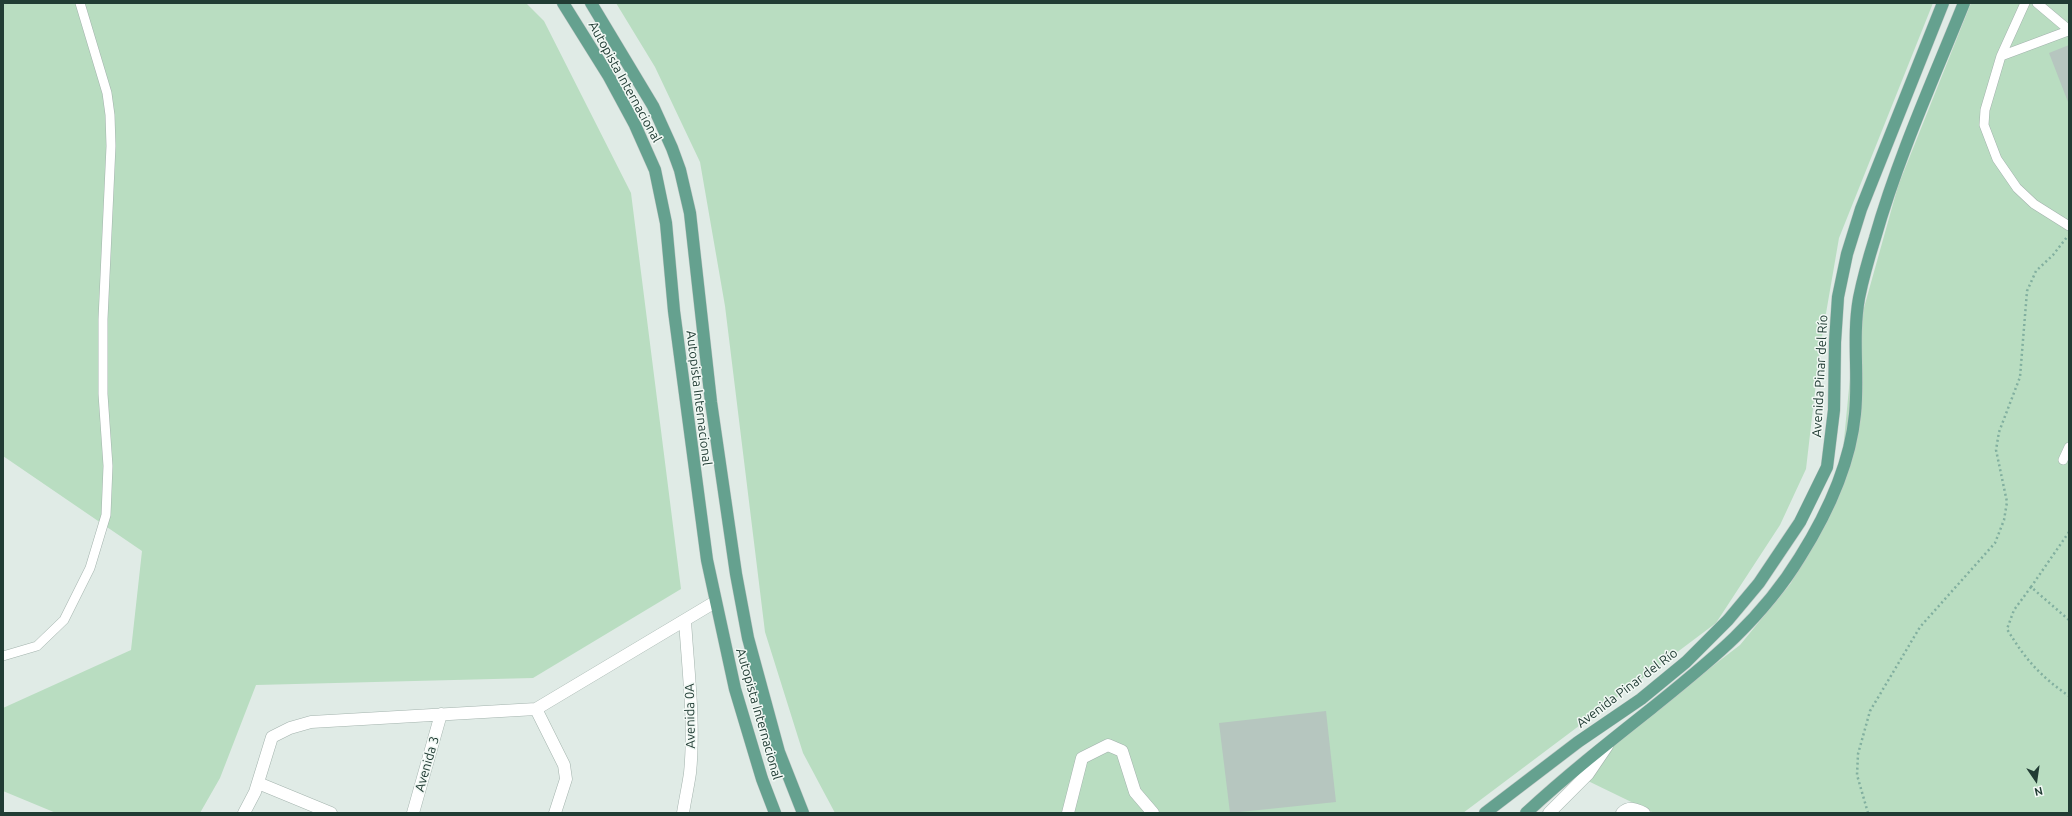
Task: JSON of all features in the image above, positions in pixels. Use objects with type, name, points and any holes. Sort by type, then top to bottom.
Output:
[{"type":"main road","name":"Autopista Internacional","points":[[563,3],[608,75],[635,125],[655,170],[666,222],[685,406],[698,505],[715,602],[744,719],[775,813]]},
{"type":"main road","name":"Autopista Internacional","points":[[591,3],[653,106],[680,170],[690,213],[711,402],[739,588],[755,668],[780,752],[803,813]]},
{"type":"main road","name":"Avenida Pinar del Río","points":[[1485,813],[1578,742],[1641,698],[1686,662],[1728,620],[1759,584],[1800,522],[1827,468],[1834,410],[1835,342],[1838,297],[1847,254],[1861,209],[1943,3]]},
{"type":"main road","points":[[1526,813],[1569,774],[1698,672],[1735,639],[1760,612],[1799,559],[1824,516],[1845,467],[1855,414],[1855,342],[1859,299],[1870,253],[1889,189],[1964,3]]},
{"type":"street","points":[[244,813],[258,782],[272,737],[290,728],[311,722],[536,709],[715,602]]},
{"type":"street","name":"Avenida 0A","points":[[683,813],[690,773],[691,741],[690,690],[685,620]]},
{"type":"street","points":[[536,709],[564,765],[566,779],[555,813]]},
{"type":"street","name":"Avenida 3","points":[[413,813],[441,714]]},
{"type":"street","points":[[1549,813],[1588,774],[1610,742]]},
{"type":"street","points":[[1068,813],[1082,758],[1108,745],[1122,752],[1136,792],[1153,813]]},
{"type":"street","points":[[258,782],[331,813]]},
{"type":"street","points":[[1622,813],[1634,808],[1644,813]]},
{"type":"lane","points":[[3,656],[37,646],[64,620],[90,568],[106,514],[108,466],[103,394],[103,319],[111,146],[110,115],[107,93],[80,3]]},
{"type":"lane","points":[[2025,3],[2002,56],[1985,110],[1984,124],[1997,159],[2017,188],[2034,204],[2068,230]]},
{"type":"lane","points":[[2002,56],[2068,31],[2037,3]]},
{"type":"lane","points":[[2063,460],[2069,446]]},
{"type":"path","points":[[1868,813],[1858,775],[1858,754],[1870,712],[1920,627],[1995,543],[2004,520],[2007,502],[1996,450],[1999,432],[2020,377],[2028,291],[2036,271],[2053,255],[2067,238],[2068,230]]},
{"type":"path","points":[[2069,532],[2014,610],[2007,629],[2024,656],[2049,682],[2069,696]]},
{"type":"path","points":[[2031,587],[2069,620]]},
{"type":"green space","points":[[3,3],[526,3],[544,21],[631,193],[681,589],[533,678],[256,685],[220,778],[200,813],[56,813],[3,791],[3,708],[131,650],[142,551],[3,456]]},
{"type":"green space","points":[[616,3],[1933,3],[1839,238],[1820,348],[1806,469],[1780,525],[1716,623],[1463,813],[835,813],[803,753],[765,632],[725,306],[700,162],[655,67]]},
{"type":"green space","points":[[1971,3],[2069,3],[2069,813],[1654,813],[1586,780],[1615,741],[1740,645],[1791,583],[1823,519],[1840,481],[1853,347],[1898,186]]},
{"type":"building","points":[[2069,45],[2069,102],[2068,102],[2049,53]]},
{"type":"building","points":[[1326,711],[1336,802],[1230,813],[1219,723]]}]
